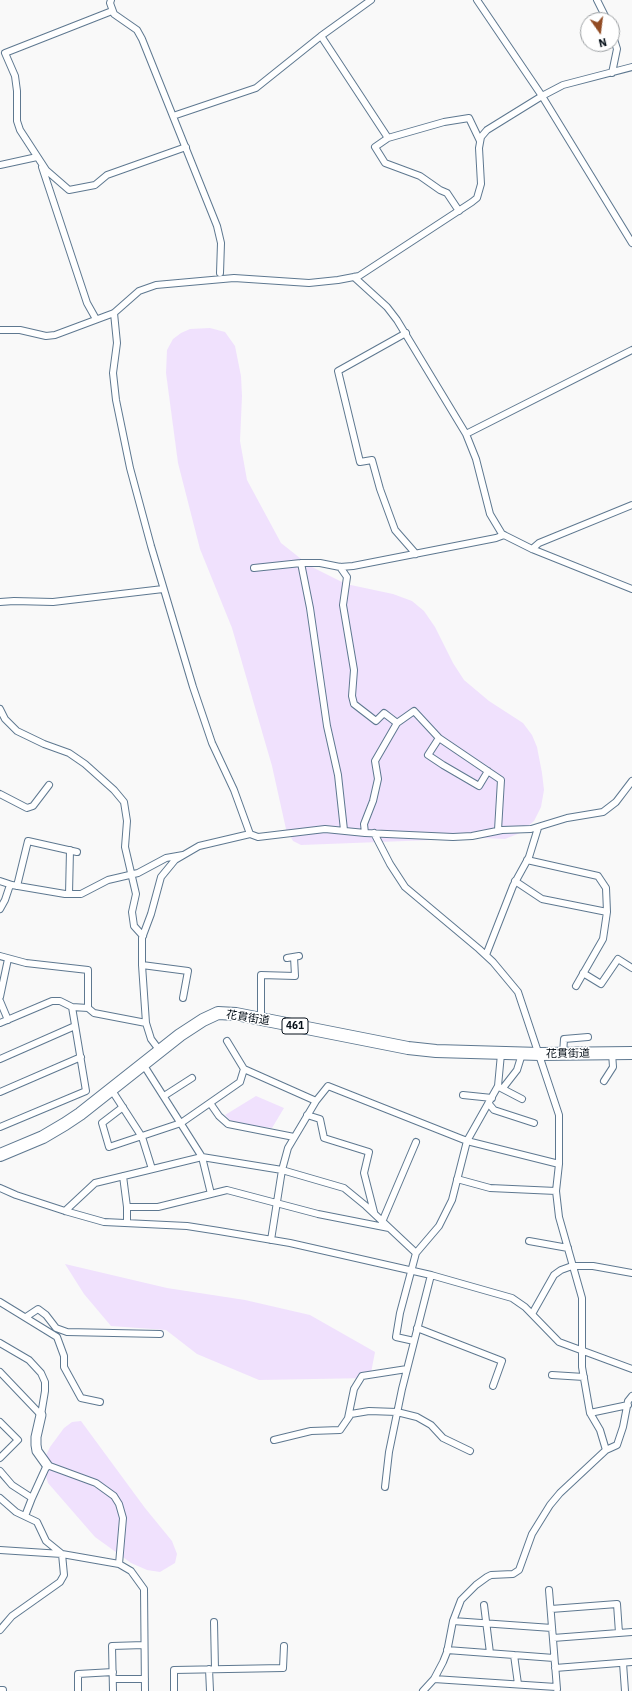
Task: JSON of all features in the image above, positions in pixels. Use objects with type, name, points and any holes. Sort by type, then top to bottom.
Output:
[{"type":"highway","name":"花貫街道","points":[[0,1155],[43,1137],[66,1124],[194,1025],[218,1013],[227,1013],[261,1019],[408,1048],[501,1054],[632,1053]]},
{"type":"street","points":[[111,0],[110,3],[114,14],[137,30],[142,39],[186,147],[217,226],[221,243],[220,273]]},
{"type":"street","points":[[173,116],[256,88],[371,0]]},
{"type":"street","points":[[477,0],[542,96],[632,243]]},
{"type":"street","points":[[598,0],[603,12]]},
{"type":"street","points":[[112,11],[4,52],[15,76],[20,130],[46,170],[69,190],[94,185],[108,175],[186,147]]},
{"type":"street","points":[[322,36],[388,138]]},
{"type":"street","points":[[612,73],[616,52]]},
{"type":"street","points":[[0,330],[16,330],[50,336],[114,313],[139,291],[162,284],[234,278],[309,283],[354,277],[363,274],[474,200],[481,190],[478,153],[480,141],[491,127],[563,85],[632,67]]},
{"type":"street","points":[[459,210],[447,193],[420,176],[385,164],[375,147],[388,138],[444,122],[469,118],[480,141]]},
{"type":"street","points":[[0,165],[39,159]]},
{"type":"street","points":[[39,159],[87,303],[96,319]]},
{"type":"street","points":[[354,277],[387,307],[406,334],[466,434],[476,459],[490,514],[504,535],[532,549],[632,589]]},
{"type":"street","points":[[114,313],[117,343],[113,373],[116,400],[130,468],[163,589],[212,744],[234,790],[250,834]]},
{"type":"street","points":[[406,334],[338,371],[360,462],[372,460],[380,489],[395,530],[416,554]]},
{"type":"street","points":[[466,434],[632,350]]},
{"type":"street","points":[[532,549],[539,543],[632,505]]},
{"type":"street","points":[[254,568],[301,563],[320,563],[340,567],[371,563],[496,538],[504,535]]},
{"type":"street","points":[[301,563],[310,608],[327,726],[338,775],[344,830]]},
{"type":"street","points":[[340,567],[347,577],[343,605],[354,670],[352,696],[354,704],[376,721],[384,713],[397,723]]},
{"type":"street","points":[[0,602],[53,602],[163,589]]},
{"type":"street","points":[[0,709],[5,719],[17,731],[44,744],[69,753],[85,764],[114,790],[124,802],[127,821],[125,847],[136,894],[132,912],[134,926],[143,936]]},
{"type":"street","points":[[365,833],[364,824],[373,801],[378,779],[375,761],[397,723],[414,711],[439,738],[501,780],[498,830]]},
{"type":"street","points":[[439,738],[428,754],[443,765],[479,786],[488,771]]},
{"type":"street","points":[[160,1051],[151,1039],[146,1023],[142,965],[143,936],[151,914],[161,877],[170,865],[199,846],[250,834],[258,837],[319,830],[472,836],[498,830],[538,828],[567,818],[603,812],[616,802],[632,781]]},
{"type":"street","points":[[0,794],[28,808],[34,806],[49,785]]},
{"type":"street","points":[[486,955],[515,881],[527,860],[538,828]]},
{"type":"street","points":[[374,833],[390,864],[405,887],[486,955],[518,992],[560,1115],[559,1164],[556,1191],[559,1217],[582,1298],[581,1350],[590,1412],[600,1430],[606,1450]]},
{"type":"street","points":[[17,886],[28,841],[77,852]]},
{"type":"street","points":[[69,894],[70,850]]},
{"type":"street","points":[[0,881],[10,885],[69,894],[82,894],[108,880],[132,875],[166,858],[184,855]]},
{"type":"street","points":[[527,860],[598,876],[606,888],[607,912],[603,939],[576,986]]},
{"type":"street","points":[[515,881],[542,899],[607,912]]},
{"type":"street","points":[[0,909],[10,885]]},
{"type":"street","points":[[0,956],[26,963],[88,970],[88,1008]]},
{"type":"street","points":[[261,1019],[261,975],[295,976],[296,956],[287,958]]},
{"type":"street","points":[[0,997],[8,958]]},
{"type":"street","points":[[583,973],[601,984],[618,959],[632,968]]},
{"type":"street","points":[[142,965],[188,971],[183,998]]},
{"type":"street","points":[[0,1001],[8,1020]]},
{"type":"street","points":[[0,1023],[52,1001],[60,1001],[72,1006],[88,1008],[94,1013],[146,1023]]},
{"type":"street","points":[[0,1127],[86,1091],[72,1006]]},
{"type":"street","points":[[0,1059],[76,1026]]},
{"type":"street","points":[[563,1054],[564,1039],[588,1037]]},
{"type":"street","points":[[227,1041],[244,1069],[316,1101]]},
{"type":"street","points":[[604,1081],[612,1067],[612,1052]]},
{"type":"street","points":[[500,1087],[501,1054]]},
{"type":"street","points":[[414,1341],[396,1337],[400,1313],[416,1253],[439,1226],[452,1200],[467,1141],[492,1098],[500,1087],[517,1070],[522,1054]]},
{"type":"street","points":[[0,1092],[80,1057]]},
{"type":"street","points":[[143,1064],[202,1157],[211,1194]]},
{"type":"street","points":[[123,1107],[102,1123],[109,1147],[181,1123],[240,1082],[244,1069]]},
{"type":"street","points":[[164,1096],[192,1078]]},
{"type":"street","points":[[271,1240],[282,1170],[288,1148],[316,1101],[328,1086],[467,1141],[559,1164]]},
{"type":"street","points":[[500,1087],[522,1099]]},
{"type":"street","points":[[111,1089],[142,1137],[152,1169]]},
{"type":"street","points":[[463,1095],[492,1098]]},
{"type":"street","points":[[210,1103],[219,1116],[228,1124],[294,1137]]},
{"type":"street","points":[[489,1104],[494,1110],[534,1122]]},
{"type":"street","points":[[307,1116],[320,1119],[324,1138],[369,1152],[364,1173],[374,1214]]},
{"type":"street","points":[[382,1222],[416,1142]]},
{"type":"street","points":[[65,1211],[95,1184],[202,1157],[282,1170],[344,1188],[416,1253]]},
{"type":"street","points":[[123,1176],[127,1207],[127,1223]]},
{"type":"street","points":[[457,1179],[490,1188],[556,1191]]},
{"type":"street","points":[[0,1188],[16,1195],[104,1222],[188,1226],[271,1240],[412,1270],[512,1298],[525,1307],[560,1342],[632,1369]]},
{"type":"street","points":[[127,1207],[158,1207],[227,1190],[318,1214],[389,1228]]},
{"type":"street","points":[[529,1241],[568,1248]]},
{"type":"street","points":[[532,1314],[554,1275],[562,1270],[572,1266],[593,1266],[632,1273]]},
{"type":"street","points":[[385,1487],[389,1452],[397,1412],[431,1275]]},
{"type":"street","points":[[0,1302],[57,1337],[64,1356],[64,1367],[81,1398],[100,1402]]},
{"type":"street","points":[[26,1317],[38,1309],[46,1315],[56,1328],[67,1332],[160,1334]]},
{"type":"street","points":[[417,1328],[502,1360],[493,1386]]},
{"type":"street","points":[[0,1343],[29,1360],[42,1373],[45,1382],[45,1391],[36,1437],[36,1445],[37,1451],[47,1465],[96,1483],[114,1496],[119,1504],[123,1518],[119,1564]]},
{"type":"street","points":[[348,1418],[354,1389],[362,1376],[407,1369]]},
{"type":"street","points":[[0,1372],[41,1415]]},
{"type":"street","points":[[552,1376],[584,1377]]},
{"type":"street","points":[[423,1691],[434,1679],[443,1662],[453,1621],[461,1600],[480,1581],[491,1575],[508,1575],[519,1570],[532,1534],[550,1505],[560,1493],[606,1450],[617,1445],[632,1396]]},
{"type":"street","points":[[590,1412],[628,1405]]},
{"type":"street","points":[[274,1440],[311,1431],[340,1430],[351,1414],[370,1411],[397,1412],[417,1417],[431,1425],[443,1438],[470,1451]]},
{"type":"street","points":[[0,1422],[18,1440],[0,1458]]},
{"type":"street","points":[[25,1516],[47,1465]]},
{"type":"street","points":[[0,1471],[12,1486],[32,1498]]},
{"type":"street","points":[[0,1498],[16,1512],[37,1522],[46,1541],[62,1554],[64,1575],[60,1582],[12,1616],[0,1630]]},
{"type":"street","points":[[0,1550],[62,1554],[119,1564],[131,1571],[144,1589],[145,1691]]},
{"type":"street","points":[[434,1679],[518,1684],[557,1689],[549,1590]]},
{"type":"street","points":[[550,1609],[617,1604],[620,1633]]},
{"type":"street","points":[[484,1605],[490,1653]]},
{"type":"street","points":[[453,1621],[552,1628]]},
{"type":"street","points":[[210,1691],[214,1622]]},
{"type":"street","points":[[553,1638],[632,1632]]},
{"type":"street","points":[[113,1691],[112,1646],[144,1646]]},
{"type":"street","points":[[174,1691],[174,1670],[283,1668],[284,1646]]},
{"type":"street","points":[[447,1650],[554,1658]]},
{"type":"street","points":[[514,1655],[518,1684]]},
{"type":"street","points":[[555,1668],[632,1662]]},
{"type":"street","points":[[623,1663],[625,1691]]},
{"type":"street","points":[[78,1691],[78,1674],[113,1675],[145,1679]]},
{"type":"shaded area","points":[[210,328],[225,332],[235,346],[241,376],[242,396],[240,441],[247,480],[281,543],[310,566],[346,584],[393,594],[412,601],[424,611],[435,627],[453,663],[464,680],[489,701],[523,723],[532,735],[537,747],[544,790],[541,807],[534,821],[520,833],[505,839],[484,838],[301,845],[293,841],[286,829],[272,766],[232,628],[200,549],[178,463],[166,373],[167,350],[173,339],[181,333],[190,329]]},
{"type":"shaded area","points":[[256,1096],[284,1108],[272,1128],[233,1123],[225,1115]]},
{"type":"shaded area","points":[[65,1264],[167,1288],[245,1300],[310,1315],[375,1352],[370,1378],[259,1380],[197,1354],[166,1330],[111,1326],[84,1294]]},
{"type":"shaded area","points":[[81,1421],[145,1508],[172,1541],[177,1554],[175,1563],[160,1572],[147,1570],[131,1563],[95,1537],[48,1483],[42,1464],[50,1447],[64,1428],[72,1422]]}]
